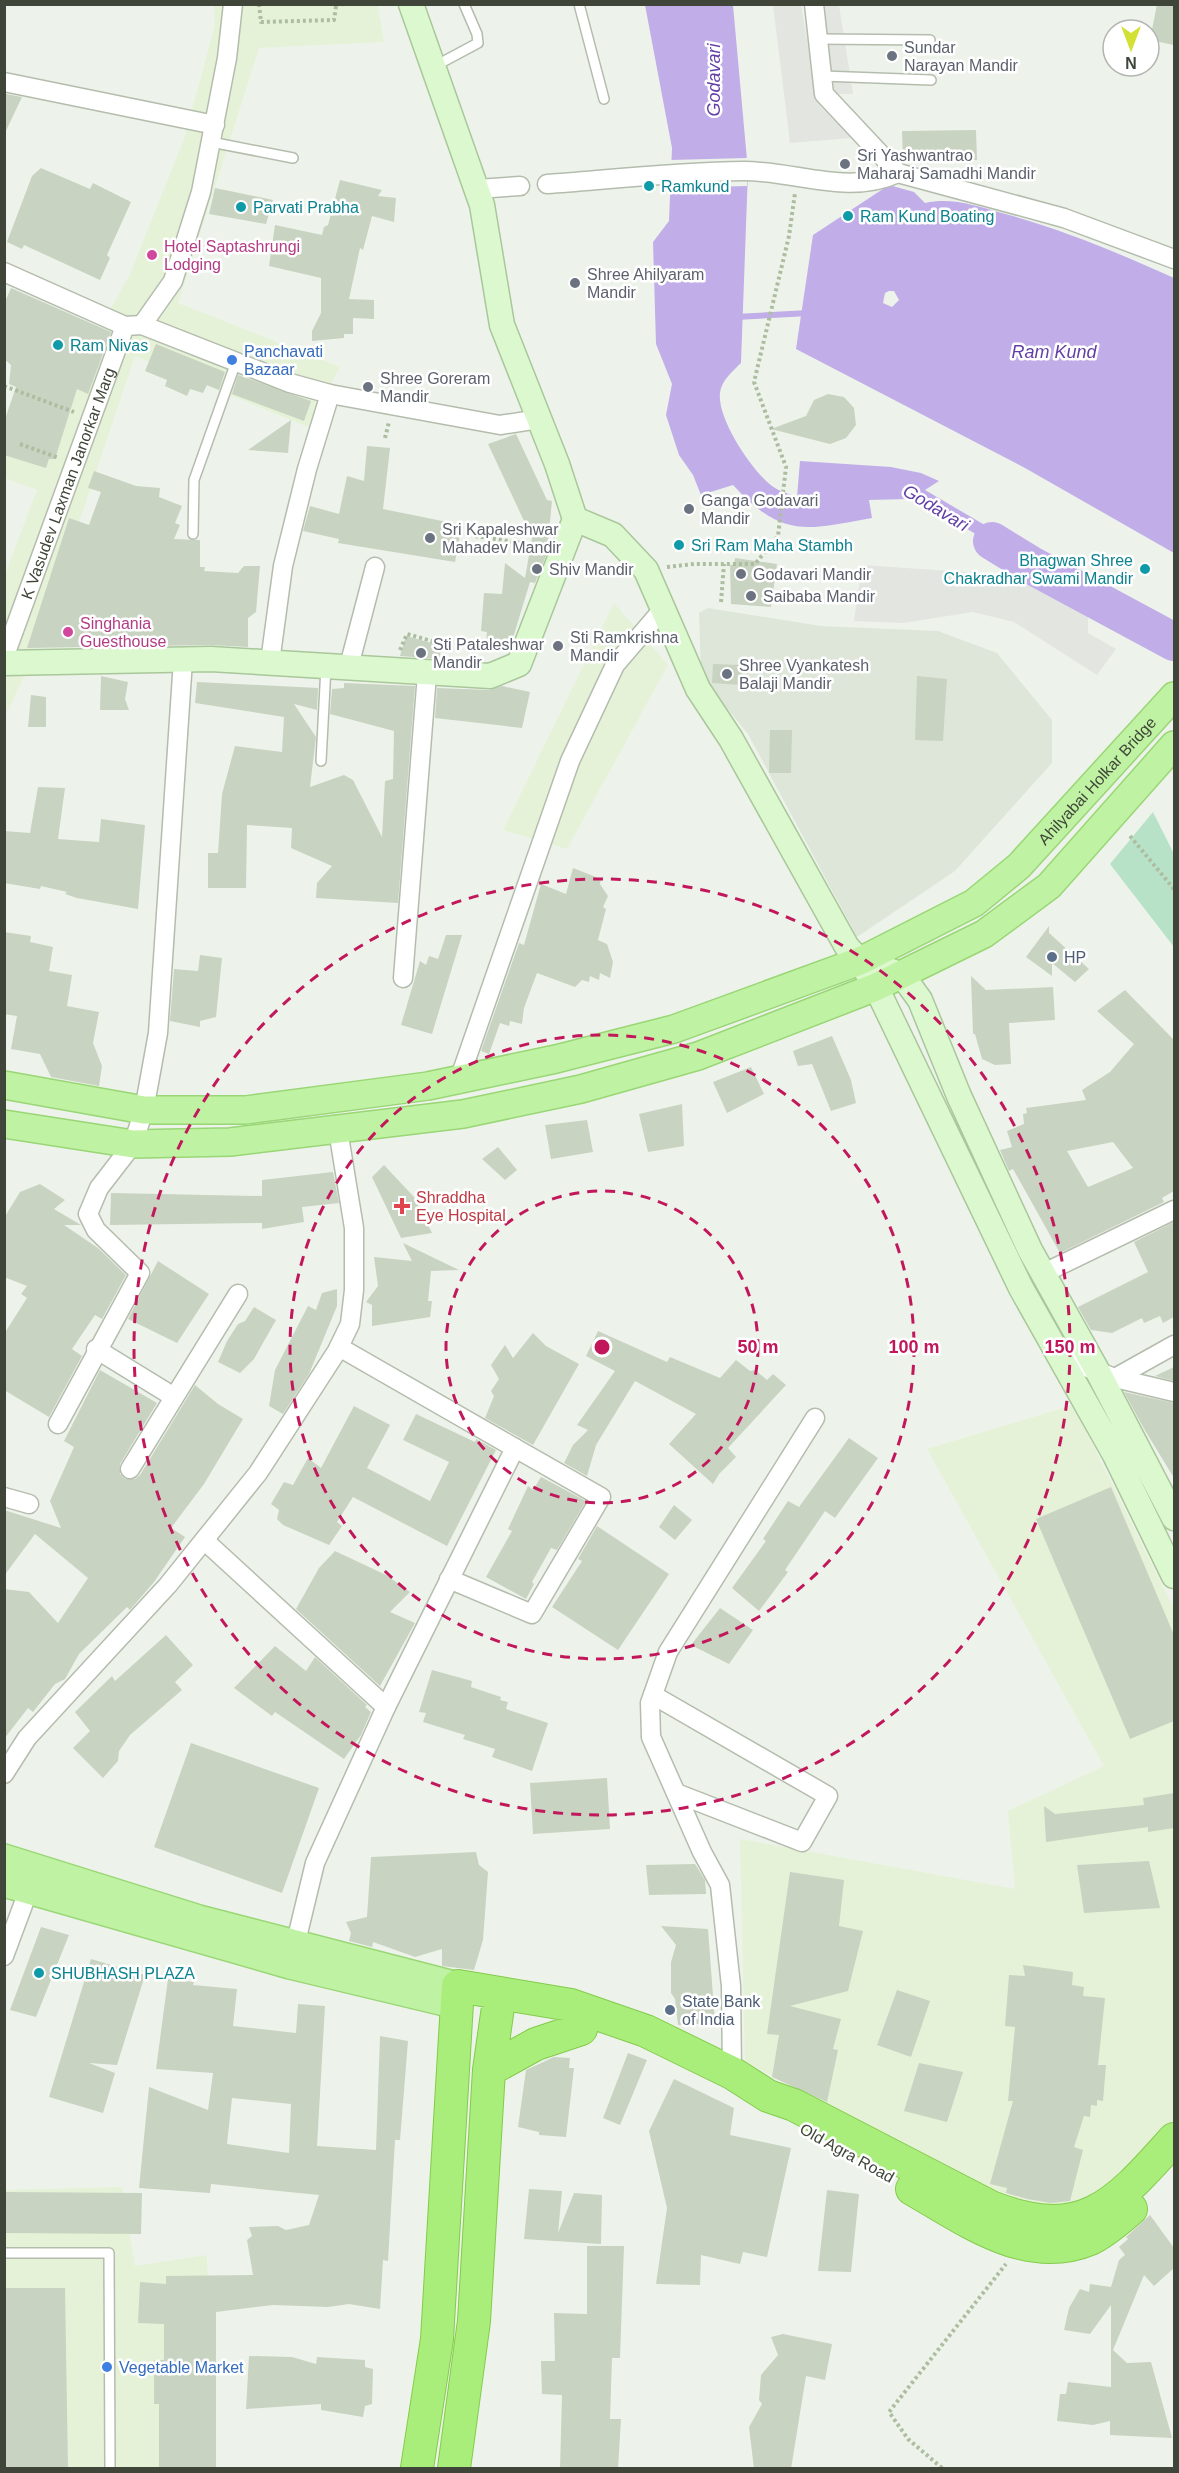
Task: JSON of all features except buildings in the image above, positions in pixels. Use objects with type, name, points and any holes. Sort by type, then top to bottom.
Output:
[{"type":"highway","name":"Old Agra Road","points":[[457,1996],[499,2002],[571,2005],[636,2027],[732,2073],[789,2111],[984,2230],[1022,2245],[1057,2247],[1092,2238],[1134,2206],[1174,2166]]},
{"type":"highway","points":[[417,2469],[437,2339],[457,1996]]},
{"type":"highway","name":"Old Agra Road","points":[[499,2002],[659,2057],[789,2111],[991,2207],[1016,2217],[1040,2222],[1079,2219],[1105,2207],[1123,2193],[1174,2139]]},
{"type":"highway","points":[[454,2469],[474,2321],[489,2070],[499,2002]]},
{"type":"highway","points":[[489,2070],[536,2044],[581,2030]]},
{"type":"main road","name":"Ahilyabai Holkar Bridge","points":[[4,1085],[144,1110],[246,1110],[353,1097],[459,1080],[556,1059],[674,1029],[861,961],[974,903],[1019,866],[1174,696]]},
{"type":"main road","name":"Ahilyabai Holkar Bridge","points":[[4,1124],[133,1144],[230,1142],[463,1114],[581,1089],[698,1056],[876,987],[984,934],[1048,886],[1174,745]]},
{"type":"main road","points":[[4,1858],[23,1880],[292,1955],[457,1996]]},
{"type":"street","name":"K Vasudev Laxman Janorkar Marg","points":[[4,658],[73,464],[134,326],[173,281],[201,192],[227,57],[233,4]]},
{"type":"street","points":[[4,663],[183,660],[270,662],[427,674],[490,676],[519,664],[553,582],[562,550],[575,519],[502,325],[482,205],[411,4]]},
{"type":"street","points":[[814,4],[824,94],[898,173],[1064,218],[1174,259]]},
{"type":"street","points":[[4,82],[213,134]]},
{"type":"street","points":[[547,184],[670,174],[747,171],[858,183],[885,179],[898,173]]},
{"type":"street","points":[[477,189],[520,186]]},
{"type":"street","points":[[5,274],[134,326],[290,383],[330,394],[500,425],[539,419]]},
{"type":"street","points":[[270,662],[283,566],[307,469],[330,394]]},
{"type":"street","points":[[575,519],[613,534],[646,570],[698,689],[741,758],[847,947],[861,961],[876,987],[1021,1287],[1115,1455],[1174,1576]]},
{"type":"street","points":[[338,666],[375,567]]},
{"type":"street","points":[[459,1080],[570,761],[615,665],[663,609]]},
{"type":"street","points":[[58,1424],[96,1349],[140,1273],[96,1230],[88,1214],[99,1188],[133,1144],[144,1110],[158,1033],[183,660]]},
{"type":"street","points":[[403,978],[427,674]]},
{"type":"street","points":[[861,961],[902,975],[920,1000],[959,1096],[1042,1274],[1107,1375],[1174,1518]]},
{"type":"street","points":[[4,1774],[27,1738],[205,1541],[258,1473],[339,1347],[350,1324],[354,1290],[354,1228],[338,1130]]},
{"type":"street","points":[[1042,1274],[1174,1210]]},
{"type":"street","points":[[130,1469],[238,1294]]},
{"type":"street","points":[[1107,1375],[1174,1345]]},
{"type":"street","points":[[339,1347],[601,1497],[532,1614],[449,1579]]},
{"type":"street","points":[[96,1349],[174,1397]]},
{"type":"street","points":[[1059,1357],[1107,1375],[1174,1392]]},
{"type":"street","points":[[732,2073],[731,1986],[720,1886],[651,1737],[650,1703],[668,1652],[815,1418]]},
{"type":"street","points":[[292,1955],[315,1863],[386,1707],[515,1448]]},
{"type":"street","points":[[4,1497],[29,1504]]},
{"type":"street","points":[[205,1541],[386,1707]]},
{"type":"street","points":[[653,1695],[828,1796],[802,1842],[676,1793]]},
{"type":"street","points":[[4,1956],[23,1880]]},
{"type":"lane","points":[[433,67],[478,43],[477,34],[464,4]]},
{"type":"lane","points":[[579,4],[604,99]]},
{"type":"lane","points":[[818,39],[930,40]]},
{"type":"lane","points":[[822,76],[931,80]]},
{"type":"lane","points":[[213,134],[293,158]]},
{"type":"lane","points":[[193,534],[194,480],[236,362]]},
{"type":"lane","points":[[321,761],[338,666]]},
{"type":"lane","points":[[4,2253],[109,2253],[110,2469]]},
{"type":"path","points":[[259,4],[261,22],[333,20],[335,5],[344,4]]},
{"type":"path","points":[[646,570],[694,564],[755,564],[778,536],[786,467],[754,382],[789,236],[797,178]]},
{"type":"path","points":[[4,386],[72,412]]},
{"type":"path","points":[[20,444],[73,464]]},
{"type":"path","points":[[475,536],[562,550]]},
{"type":"path","points":[[721,602],[724,564]]},
{"type":"path","points":[[393,671],[407,634],[442,644]]},
{"type":"path","points":[[1131,836],[1174,889]]},
{"type":"path","points":[[942,2469],[908,2439],[889,2412],[1022,2245]]},
{"type":"shaded area","name":"Panchavati Bazaar","points":[[214,5],[378,5],[384,42],[259,48],[178,303],[340,367],[308,427],[135,356],[34,656],[5,716],[4,577],[37,490],[5,478],[5,446],[94,338],[130,274],[184,139],[215,25]]},
{"type":"shaded area","points":[[773,5],[801,5],[818,104],[851,138],[790,143]]},
{"type":"shaded area","points":[[822,5],[839,5],[853,94],[835,94]]},
{"type":"shaded area","points":[[862,565],[1026,576],[1088,610],[1088,633],[1116,649],[1097,675],[1014,622],[973,612],[903,623],[854,621]]},
{"type":"shaded area","points":[[614,603],[668,665],[567,849],[503,830]]},
{"type":"shaded area","points":[[708,608],[821,626],[938,631],[997,653],[1052,720],[1052,763],[955,871],[857,937],[748,734],[701,676],[699,613]]},
{"type":"shaded area","points":[[1153,812],[1174,854],[1174,947],[1110,864]]},
{"type":"shaded area","points":[[1073,1405],[1174,1609],[1174,2122],[1108,2193],[1067,2212],[983,2187],[745,2062],[740,1839],[1015,1889],[1008,1811],[1104,1766],[927,1449]]},
{"type":"shaded area","name":"Vegetable Market","points":[[122,2187],[135,2266],[207,2255],[212,2468],[5,2468],[4,2190]]},
{"type":"water","points":[[645,5],[733,5],[748,171],[741,363],[725,380],[720,393],[724,416],[737,444],[764,479],[781,491],[797,497],[800,461],[891,467],[921,473],[939,481],[925,490],[1041,558],[1034,568],[950,519],[908,499],[869,500],[872,518],[812,527],[796,526],[766,515],[733,485],[701,495],[693,475],[679,455],[666,415],[672,384],[656,344],[653,242],[669,221],[672,148]]},
{"type":"water","name":"Ram Kund","points":[[889,185],[914,192],[925,203],[945,201],[964,203],[1047,227],[1110,250],[1174,278],[1174,553],[1025,468],[796,349],[813,235]],"holes":[[[894,291],[899,300],[892,307],[883,303],[885,293]]]},
{"type":"pier","points":[[747,158],[747,186],[671,188],[671,160]]},
{"type":"waterway","points":[[736,317],[809,313]]},
{"type":"waterway","name":"Godavari","points":[[992,541],[1031,565],[1174,642]]},
{"type":"place","name":"Sundar Narayan Mandir","points":[[892,56]]},
{"type":"place","name":"Sri Yashwantrao Maharaj Samadhi Mandir","points":[[845,164]]},
{"type":"place","name":"Ramkund","points":[[649,186]]},
{"type":"place","name":"Parvati Prabha","points":[[241,207]]},
{"type":"place","name":"Ram Kund Boating","points":[[848,216]]},
{"type":"place","name":"Hotel Saptashrungi Lodging","points":[[152,255]]},
{"type":"place","name":"Shree Ahilyaram Mandir","points":[[575,283]]},
{"type":"place","name":"Ram Nivas","points":[[58,345]]},
{"type":"place","name":"Panchavati Bazaar","points":[[232,360]]},
{"type":"place","name":"Shree Goreram Mandir","points":[[368,387]]},
{"type":"place","name":"Ganga Godavari Mandir","points":[[689,509]]},
{"type":"place","name":"Sri Kapaleshwar Mahadev Mandir","points":[[430,538]]},
{"type":"place","name":"Sri Ram Maha Stambh","points":[[679,545]]},
{"type":"place","name":"Shiv Mandir","points":[[537,569]]},
{"type":"place","name":"Bhagwan Shree Chakradhar Swami Mandir","points":[[1145,569]]},
{"type":"place","name":"Godavari Mandir","points":[[741,574]]},
{"type":"place","name":"Saibaba Mandir","points":[[751,596]]},
{"type":"place","name":"Singhania Guesthouse","points":[[68,632]]},
{"type":"place","name":"Sti Ramkrishna Mandir","points":[[558,646]]},
{"type":"place","name":"Sti Pataleshwar Mandir","points":[[421,653]]},
{"type":"place","name":"Shree Vyankatesh Balaji Mandir","points":[[727,674]]},
{"type":"place","name":"HP","points":[[1052,957]]},
{"type":"place","name":"Shraddha Eye Hospital","points":[[402,1206]]},
{"type":"place","name":"SHUBHASH PLAZA","points":[[39,1973]]},
{"type":"place","name":"State Bank of India","points":[[670,2010]]},
{"type":"place","name":"Vegetable Market","points":[[107,2367]]}]
